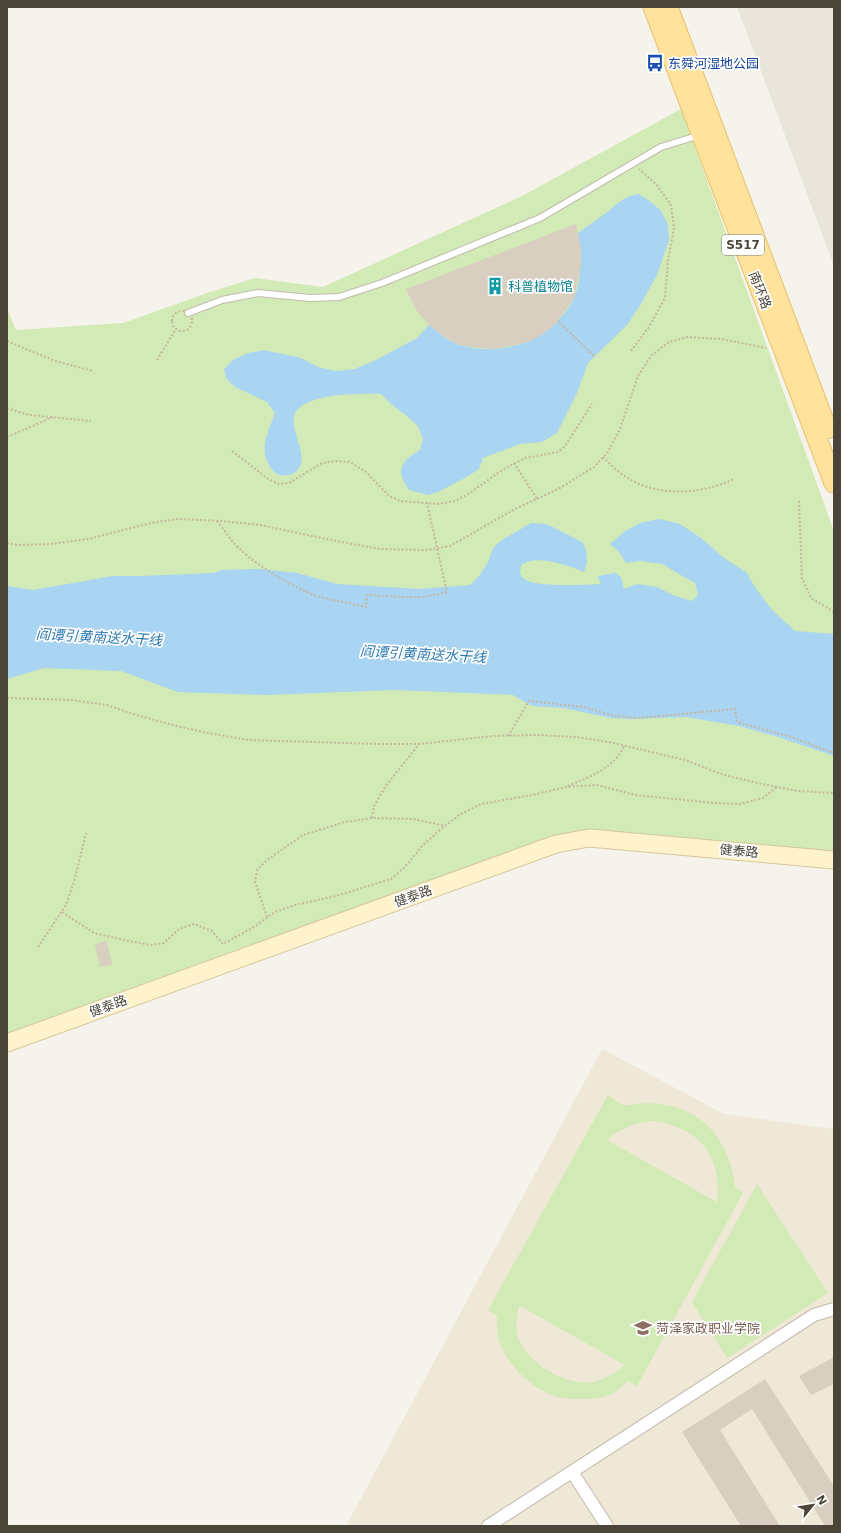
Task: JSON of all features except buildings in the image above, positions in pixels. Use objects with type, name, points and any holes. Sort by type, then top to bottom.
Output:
[{"type":"main road","name":"南环路","points":[[653,7],[834,483]]},
{"type":"main road","name":"南环路","points":[[668,7],[834,447]]},
{"type":"street","name":"健泰路","points":[[7,1043],[556,844],[589,838],[834,860]]},
{"type":"street","points":[[488,1526],[814,1315],[834,1309]]},
{"type":"street","points":[[572,1472],[607,1526]]},
{"type":"lane","points":[[188,313],[222,300],[258,293],[310,298],[340,297],[382,283],[540,218],[661,147],[701,135]]},
{"type":"path","points":[[631,351],[649,327],[665,298],[668,260],[674,228],[671,205],[656,184],[632,163]]},
{"type":"path","points":[[180,312],[188,313],[192,319],[190,328],[184,331],[176,329],[172,322],[174,316],[180,312]]},
{"type":"path","points":[[558,321],[595,357]]},
{"type":"path","points":[[157,360],[176,329]]},
{"type":"path","points":[[7,543],[19,545],[51,544],[88,539],[151,523],[178,519],[260,525],[336,541],[380,548],[426,550],[450,546],[515,509],[560,488],[594,466],[608,452],[620,429],[638,376],[651,356],[669,342],[687,336],[721,339],[754,344],[784,353]]},
{"type":"path","points":[[7,341],[55,361],[93,371]]},
{"type":"path","points":[[232,451],[268,479],[279,484],[289,483],[322,464],[335,461],[350,462],[366,472],[389,496],[401,501],[438,504],[455,501],[470,493],[502,470],[525,458],[558,452],[565,446],[592,404]]},
{"type":"path","points":[[7,408],[29,415],[91,421]]},
{"type":"path","points":[[7,437],[54,417]]},
{"type":"path","points":[[603,457],[634,482],[658,491],[681,492],[720,485],[734,479]]},
{"type":"path","points":[[514,463],[537,499]]},
{"type":"path","points":[[799,501],[802,578],[811,598],[834,612]]},
{"type":"path","points":[[217,521],[233,542],[247,554],[269,571],[293,585],[319,596],[366,607],[367,595],[426,597],[447,592],[427,503]]},
{"type":"path","points":[[7,695],[8,698],[71,700],[107,705],[176,726],[249,740],[419,744],[507,736],[537,735],[576,737],[685,760],[724,775],[777,787],[834,793]]},
{"type":"path","points":[[507,736],[529,701],[584,707],[614,716],[640,718],[735,709],[737,722],[791,737],[834,753]]},
{"type":"path","points":[[372,818],[374,806],[385,787],[419,744]]},
{"type":"path","points":[[566,787],[608,766],[620,754],[624,746]]},
{"type":"path","points":[[62,912],[94,933],[151,945],[164,943],[179,929],[194,924],[212,931],[223,944],[275,912],[295,905],[336,896],[391,879],[405,867],[423,845],[445,826],[459,815],[481,804],[566,787],[598,785],[635,795],[715,804],[740,804],[762,798],[777,787]]},
{"type":"path","points":[[267,918],[255,882],[257,870],[267,860],[303,835],[345,822],[372,818],[414,819],[445,826]]},
{"type":"path","points":[[38,947],[66,905],[74,882],[86,833]]},
{"type":"shaded area","points":[[737,7],[834,7],[834,266]]},
{"type":"shaded area","name":"菏泽家政职业学院","points":[[602,1049],[724,1114],[834,1129],[834,1526],[346,1526]]},
{"type":"green space","points":[[681,109],[834,531],[834,860],[589,838],[7,1043],[7,308],[16,330],[123,323],[210,292],[255,278],[323,287],[522,196]]},
{"type":"green space","points":[[608,1095],[625,1105],[651,1103],[676,1107],[690,1113],[713,1131],[728,1157],[735,1187],[743,1193],[637,1386],[628,1381],[612,1394],[595,1399],[564,1398],[545,1392],[536,1387],[512,1365],[501,1347],[498,1338],[497,1316],[488,1310]],"holes":[[[654,1121],[684,1130],[705,1147],[716,1171],[718,1186],[717,1202],[607,1140],[629,1126]],[[520,1306],[625,1365],[618,1371],[602,1379],[583,1383],[571,1381],[548,1371],[538,1364],[522,1346],[518,1337],[517,1329]]]},
{"type":"green space","points":[[757,1184],[828,1293],[727,1358],[692,1302]]},
{"type":"water","points":[[639,194],[661,211],[668,225],[669,240],[657,275],[641,304],[627,325],[588,363],[577,393],[557,433],[542,442],[520,444],[483,458],[479,469],[438,492],[428,495],[409,490],[401,472],[404,463],[408,458],[420,450],[423,439],[418,426],[381,394],[346,394],[319,399],[298,408],[294,416],[294,423],[301,454],[299,468],[294,473],[286,475],[277,474],[271,469],[266,459],[265,446],[275,413],[267,402],[235,387],[226,378],[224,369],[233,360],[248,353],[264,350],[301,358],[318,367],[335,371],[355,369],[376,360],[417,338],[429,325],[451,341],[460,345],[476,348],[493,349],[509,347],[525,342],[553,326],[564,314],[573,300],[580,275],[578,233],[603,216],[621,201]]},
{"type":"water","name":"阎谭引黄南送水干线","points":[[659,519],[680,524],[701,538],[724,558],[747,573],[754,586],[772,610],[795,631],[834,634],[834,756],[778,737],[739,726],[686,717],[631,719],[610,718],[564,708],[532,706],[513,695],[394,690],[267,695],[178,692],[121,671],[44,668],[7,679],[7,586],[33,590],[113,576],[213,573],[223,570],[260,569],[297,573],[337,584],[420,589],[470,585],[480,575],[488,562],[493,548],[502,540],[531,523],[545,524],[582,542],[586,549],[587,562],[584,572],[572,567],[550,562],[536,560],[529,561],[521,565],[520,573],[525,579],[540,584],[551,585],[601,584],[598,576],[615,573],[621,577],[624,589],[637,584],[657,587],[675,596],[692,601],[698,595],[695,583],[663,564],[640,561],[626,563],[619,552],[610,544],[625,531],[640,523]]},
{"type":"place","name":"东舜河湿地公园","points":[[655,63]]},
{"type":"place","name":"科普植物馆","points":[[495,286]]},
{"type":"place","name":"菏泽家政职业学院","points":[[643,1328]]}]
